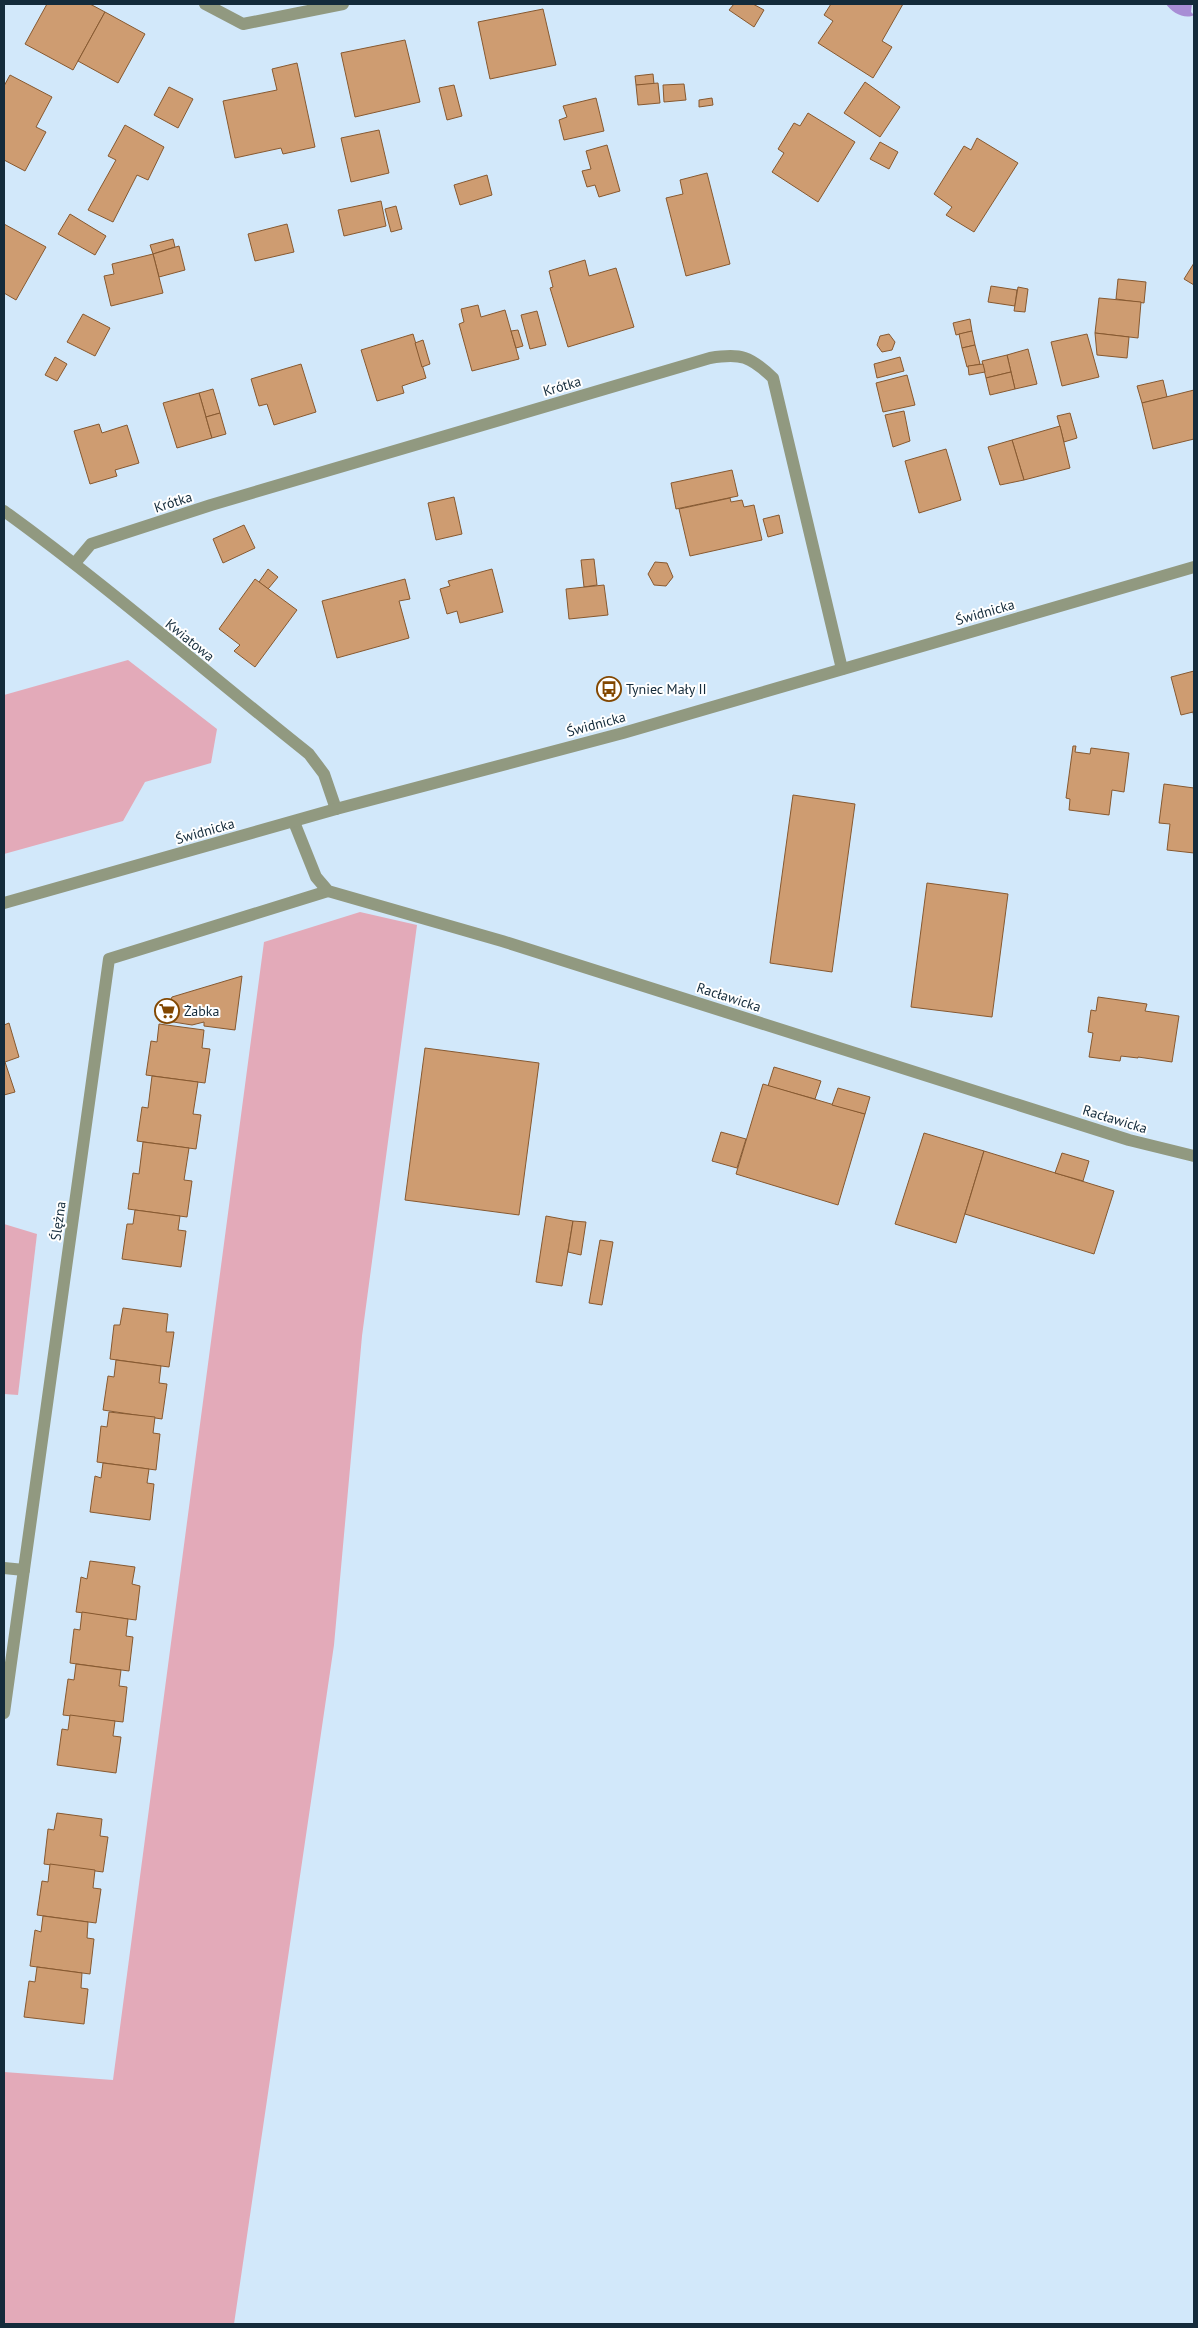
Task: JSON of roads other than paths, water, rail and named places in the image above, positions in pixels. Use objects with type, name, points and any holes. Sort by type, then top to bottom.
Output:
[{"type":"street","points":[[205,4],[243,24],[343,4]]},
{"type":"street","name":"Krótka","points":[[75,563],[91,544],[211,505],[710,358],[733,354],[756,361],[773,378],[842,669]]},
{"type":"street","name":"Kwiatowa","points":[[4,511],[75,563],[174,646],[309,754],[324,774],[336,809]]},
{"type":"street","name":"Świdnicka","points":[[4,903],[336,809],[623,733],[1194,566]]},
{"type":"street","points":[[294,822],[316,877],[328,891]]},
{"type":"street","name":"Racławicka","points":[[328,891],[502,941],[1129,1140],[1194,1156]]},
{"type":"street","name":"Ślężna","points":[[4,1713],[110,959],[328,891]]},
{"type":"street","points":[[4,1568],[24,1570]]},
{"type":"place","name":"Tyniec Mały II","points":[[609,689]]},
{"type":"place","name":"Żabka","points":[[167,1011]]}]
